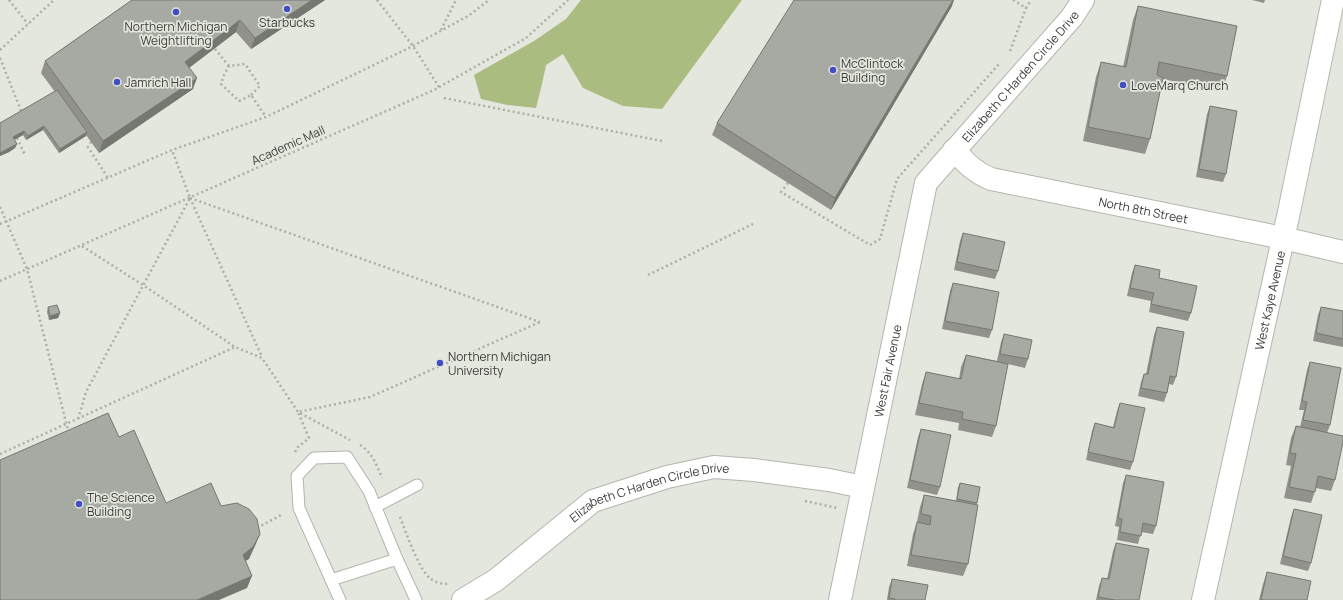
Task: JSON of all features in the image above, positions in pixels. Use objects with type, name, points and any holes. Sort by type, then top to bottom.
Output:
[{"type":"street","name":"Elizabeth C Harden Circle Drive","points":[[954,150],[1072,17],[1083,0]]},
{"type":"street","name":"West Kaye Avenue","points":[[1203,600],[1334,0]]},
{"type":"street","name":"North 8th Street","points":[[954,150],[970,167],[979,174],[991,179],[1283,238],[1343,252]]},
{"type":"street","name":"West Fair Avenue","points":[[840,600],[926,183],[954,150]]},
{"type":"street","name":"Elizabeth C Harden Circle Drive","points":[[463,600],[496,580],[593,501],[667,477],[714,467],[754,470],[829,480],[863,487]]},
{"type":"lane","points":[[340,600],[299,508],[297,476],[314,458],[347,457],[369,491],[397,559],[416,600]]},
{"type":"lane","points":[[375,507],[417,485]]},
{"type":"lane","points":[[331,580],[397,559]]},
{"type":"path","points":[[9,0],[28,24]]},
{"type":"path","points":[[0,50],[54,0]]},
{"type":"path","points":[[377,0],[412,46],[439,87]]},
{"type":"path","points":[[440,31],[456,0]]},
{"type":"path","points":[[0,224],[172,150],[266,117],[412,46],[468,16],[489,0]]},
{"type":"path","name":"Academic Mall","points":[[0,281],[439,87],[526,38],[568,0]]},
{"type":"path","points":[[1013,0],[1026,8]]},
{"type":"path","points":[[1006,56],[1011,50],[1026,8],[1031,0]]},
{"type":"path","points":[[215,49],[230,66]]},
{"type":"path","points":[[0,58],[23,114]]},
{"type":"path","points":[[788,183],[781,192],[870,245],[880,239],[897,179],[1001,62]]},
{"type":"path","points":[[245,64],[260,86],[251,95],[238,101],[221,84],[224,75],[230,66],[245,64]]},
{"type":"path","points":[[251,95],[266,117]]},
{"type":"path","points":[[444,98],[662,141]]},
{"type":"path","points":[[17,138],[26,155]]},
{"type":"path","points":[[90,142],[88,147],[108,178]]},
{"type":"path","points":[[172,150],[190,198],[262,358]]},
{"type":"path","points":[[78,419],[86,392],[190,198]]},
{"type":"path","points":[[190,198],[540,322],[370,397],[298,412]]},
{"type":"path","points":[[0,207],[27,269],[71,439]]},
{"type":"path","points":[[648,275],[753,224]]},
{"type":"path","points":[[0,454],[235,347],[82,246]]},
{"type":"path","points":[[802,500],[858,513]]},
{"type":"path","points":[[253,530],[283,514]]},
{"type":"green space","points":[[581,0],[742,0],[662,109],[623,106],[583,88],[563,54],[546,65],[536,108],[507,105],[481,99],[474,75],[534,41],[566,19]]},
{"type":"building","name":"Jamrich Hall","points":[[132,0],[312,0],[255,38],[240,20],[185,62],[197,78],[103,141],[45,61]]},
{"type":"building","name":"McClintock Building","points":[[794,0],[953,0],[835,198],[717,123]]},
{"type":"building","name":"LoveMarq Church","points":[[1138,6],[1237,26],[1227,76],[1159,62],[1157,75],[1163,78],[1150,139],[1088,127],[1101,62],[1126,67]]},
{"type":"building","points":[[57,90],[87,132],[60,149],[44,126],[28,136],[24,131],[13,137],[17,144],[0,153],[0,123]]},
{"type":"building","points":[[1210,106],[1237,111],[1226,174],[1199,169]]},
{"type":"building","points":[[963,233],[1005,242],[998,271],[957,262]]},
{"type":"building","points":[[1135,265],[1160,270],[1159,278],[1197,286],[1191,313],[1151,304],[1154,293],[1130,288]]},
{"type":"building","points":[[953,283],[999,292],[992,330],[945,321]]},
{"type":"building","points":[[57,305],[60,313],[50,316],[48,307]]},
{"type":"building","points":[[1321,307],[1343,311],[1343,339],[1316,333]]},
{"type":"building","points":[[1157,327],[1184,332],[1176,377],[1170,376],[1167,393],[1141,388],[1144,374],[1148,374]]},
{"type":"building","points":[[1004,334],[1032,340],[1028,359],[1000,354]]},
{"type":"building","points":[[966,355],[1008,364],[996,426],[962,419],[963,412],[919,403],[926,372],[961,379]]},
{"type":"building","points":[[1310,362],[1341,368],[1330,425],[1303,420],[1307,402],[1302,401]]},
{"type":"building","points":[[1120,403],[1145,408],[1133,462],[1088,452],[1095,423],[1114,428]]},
{"type":"building","name":"The Science Building","points":[[108,413],[119,437],[134,430],[166,503],[211,483],[221,506],[237,503],[249,509],[257,519],[260,534],[253,547],[243,555],[252,576],[197,600],[0,600],[0,460]]},
{"type":"building","points":[[1296,426],[1343,436],[1335,480],[1318,476],[1315,492],[1289,487],[1296,454],[1290,453]]},
{"type":"building","points":[[921,429],[951,435],[940,487],[910,480]]},
{"type":"building","points":[[1126,475],[1164,482],[1156,526],[1143,523],[1141,536],[1120,532],[1122,519],[1118,518]]},
{"type":"building","points":[[960,483],[980,487],[977,503],[957,499]]},
{"type":"building","points":[[924,495],[978,505],[968,564],[911,555],[917,522],[930,525],[931,516],[921,514]]},
{"type":"building","points":[[1294,509],[1322,515],[1311,563],[1283,556]]},
{"type":"building","points":[[1116,543],[1149,549],[1139,600],[1115,600],[1098,597],[1102,578],[1109,579]]},
{"type":"building","points":[[1267,572],[1311,581],[1307,600],[1261,600]]},
{"type":"building","points":[[892,579],[928,585],[925,600],[895,600],[889,598]]},
{"type":"place","name":"Starbucks","points":[[287,9]]},
{"type":"place","name":"Northern Michigan Weightlifting","points":[[176,12]]},
{"type":"place","name":"McClintock Building","points":[[833,70]]},
{"type":"place","name":"Jamrich Hall","points":[[117,82]]},
{"type":"place","name":"LoveMarq Church","points":[[1123,85]]},
{"type":"place","name":"Northern Michigan University","points":[[440,363]]},
{"type":"place","name":"The Science Building","points":[[79,504]]}]
